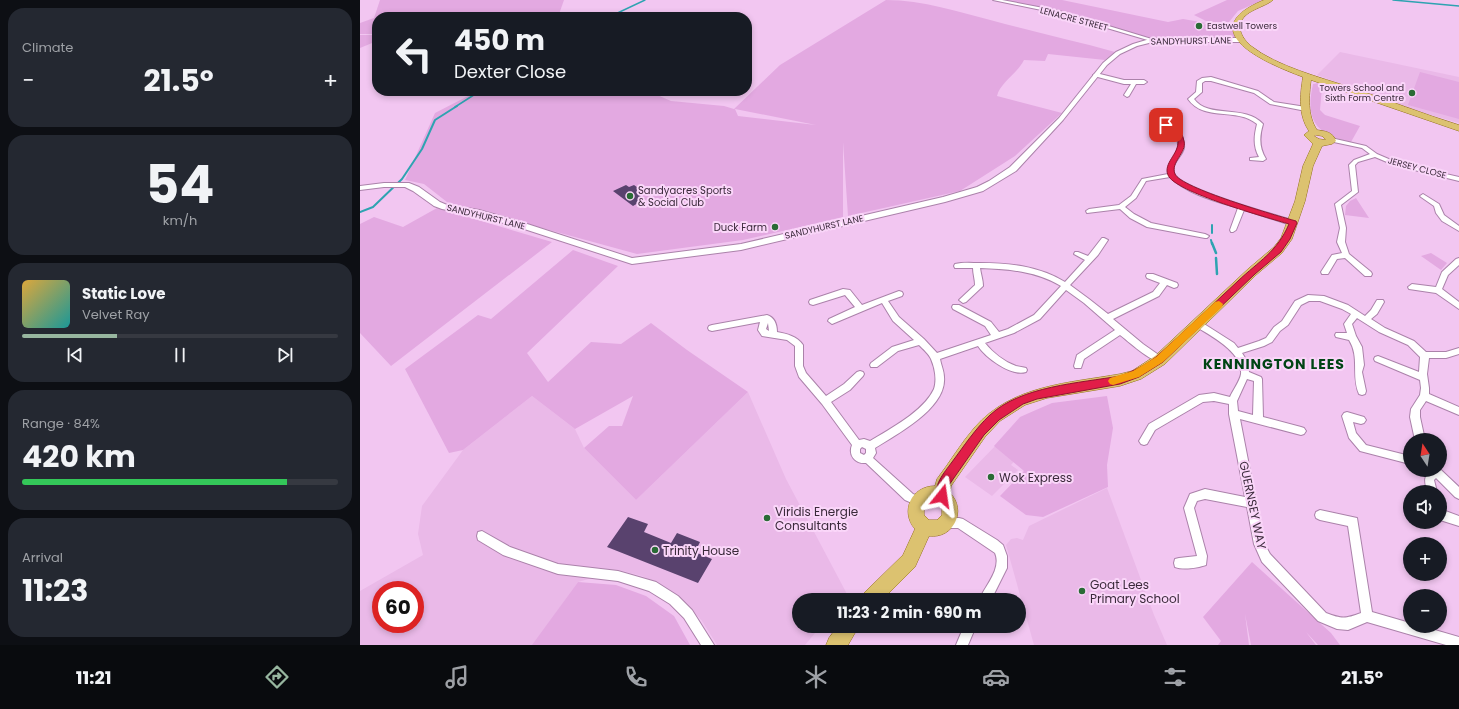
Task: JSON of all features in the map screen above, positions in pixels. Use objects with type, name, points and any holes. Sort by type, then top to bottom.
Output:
[{"type":"main road","points":[[1270,0],[1247,11],[1238,20],[1237,30],[1241,40],[1257,53],[1307,75],[1459,128]]},
{"type":"main road","points":[[1307,75],[1306,109],[1309,124],[1314,132],[1325,134],[1331,140],[1328,143],[1319,142],[1310,137],[1310,134],[1314,132]]},
{"type":"main road","points":[[942,496],[943,484],[980,432],[995,417],[1020,401],[1046,392],[1120,380],[1136,375],[1160,360],[1252,272],[1278,250],[1286,239],[1293,223],[1300,202],[1308,166],[1319,142]]},
{"type":"main road","points":[[932,494],[942,496],[951,508],[950,518],[947,523],[937,528],[926,527],[921,524],[915,510],[919,501],[927,495],[932,494]]},
{"type":"main road","points":[[876,593],[909,561],[926,527]]},
{"type":"main road","points":[[836,645],[845,633]]},
{"type":"street","name":"LENACRE STREET","points":[[995,0],[1057,12],[1153,40]]},
{"type":"street","name":"SANDYHURST LANE","points":[[360,188],[397,184],[416,189],[437,204],[445,207],[518,224],[632,261],[648,261],[710,252],[753,244],[945,199],[986,186],[1013,169],[1028,154],[1065,115],[1107,62],[1118,53],[1136,45],[1153,40],[1241,40]]},
{"type":"street","points":[[1096,75],[1134,83],[1144,82]]},
{"type":"street","points":[[1252,159],[1263,159],[1258,150],[1256,140],[1260,124],[1247,116],[1204,108],[1190,103],[1191,99],[1199,92],[1199,82],[1207,79],[1256,92],[1267,100],[1277,104],[1306,109]]},
{"type":"street","points":[[1127,95],[1134,83]]},
{"type":"street","points":[[1166,125],[1175,123],[1181,140],[1181,149],[1171,165],[1172,175],[1180,183],[1187,187],[1242,207],[1293,223]]},
{"type":"street","name":"JERSEY CLOSE","points":[[1331,140],[1358,145],[1375,155],[1396,164],[1459,179]]},
{"type":"street","points":[[1368,274],[1346,255],[1342,242],[1343,228],[1338,204],[1355,192],[1352,165],[1356,161],[1375,155]]},
{"type":"street","points":[[1136,175],[1144,180],[1172,175]]},
{"type":"street","points":[[1090,211],[1121,207],[1134,197],[1144,180]]},
{"type":"street","points":[[1423,196],[1440,205],[1437,210],[1444,219],[1459,229]]},
{"type":"street","points":[[1100,202],[1103,209]]},
{"type":"street","points":[[1121,207],[1132,216],[1149,225],[1205,236]]},
{"type":"street","points":[[1233,230],[1242,207]]},
{"type":"street","points":[[935,357],[997,336],[1024,325],[1037,317],[1066,286],[1104,240]]},
{"type":"street","points":[[1078,254],[1089,259]]},
{"type":"street","points":[[1325,272],[1335,257],[1346,255]]},
{"type":"street","points":[[1438,290],[1444,274],[1459,261]]},
{"type":"street","points":[[958,266],[1006,267],[1029,270],[1044,275],[1066,286],[1085,299],[1138,345],[1160,360]]},
{"type":"street","points":[[964,300],[978,286],[979,279],[977,276],[976,266]]},
{"type":"street","points":[[1150,276],[1174,285]]},
{"type":"street","points":[[1108,318],[1156,294],[1165,282]]},
{"type":"street","points":[[1412,287],[1438,290],[1459,306]]},
{"type":"street","points":[[813,302],[843,292],[848,292],[860,308]]},
{"type":"street","points":[[832,321],[860,308],[899,294]]},
{"type":"street","points":[[1237,351],[1269,340],[1277,329],[1285,323],[1298,303],[1308,298],[1321,298],[1332,301],[1365,320],[1411,343],[1424,354],[1446,355],[1459,347]]},
{"type":"street","points":[[870,446],[926,408],[939,387],[940,378],[935,357],[896,319],[883,300]]},
{"type":"street","points":[[1365,320],[1374,312],[1380,302]]},
{"type":"street","points":[[956,308],[988,324],[997,336]]},
{"type":"street","points":[[1356,315],[1352,317],[1348,324],[1352,337],[1358,347],[1360,365],[1358,372],[1362,391]]},
{"type":"street","points":[[712,328],[767,318],[763,324],[762,330],[765,334],[789,337],[800,345],[799,366],[802,375],[825,401],[858,445]]},
{"type":"street","points":[[1198,324],[1224,340],[1237,351],[1243,361],[1245,374],[1258,379],[1258,419]]},
{"type":"street","points":[[1078,366],[1080,357],[1121,330]]},
{"type":"street","points":[[1339,336],[1352,337]]},
{"type":"street","points":[[874,365],[895,349],[920,341]]},
{"type":"street","points":[[980,342],[986,351],[998,359],[1017,370],[1023,370]]},
{"type":"street","points":[[1418,433],[1415,409],[1424,396],[1424,354]]},
{"type":"street","points":[[1378,359],[1424,378]]},
{"type":"street","points":[[825,401],[847,387],[860,374]]},
{"type":"street","name":"GUERNSEY WAY","points":[[1245,374],[1233,401],[1234,414],[1259,544],[1266,558],[1322,617],[1337,623],[1348,624],[1367,616]]},
{"type":"street","points":[[1424,396],[1459,411]]},
{"type":"street","points":[[1144,441],[1152,427],[1202,398],[1233,401]]},
{"type":"street","points":[[1234,414],[1301,431]]},
{"type":"street","points":[[1360,420],[1347,416],[1352,435],[1363,448],[1403,458]]},
{"type":"street","points":[[858,445],[866,444],[870,446]]},
{"type":"street","points":[[858,445],[855,449],[855,454],[859,458],[867,458],[909,496],[919,501]]},
{"type":"street","points":[[867,458],[872,453],[870,446]]},
{"type":"street","points":[[1441,477],[1459,494]]},
{"type":"street","points":[[1179,563],[1202,561],[1189,508],[1194,497],[1205,494],[1252,503]]},
{"type":"street","points":[[1320,515],[1353,522],[1367,616],[1459,644]]},
{"type":"street","points":[[1447,517],[1459,521]]},
{"type":"street","points":[[947,523],[959,523],[999,549],[1002,556],[1002,568],[989,593]]},
{"type":"street","points":[[482,536],[508,551],[558,569],[618,576],[652,586],[674,600],[688,614],[708,645]]},
{"type":"street","points":[[962,645],[967,633]]},
{"type":"shaded area","points":[[380,0],[564,0],[560,12],[376,12]]},
{"type":"shaded area","points":[[886,0],[914,2],[941,7],[1115,52],[1105,60],[1048,54],[1045,61],[1024,60],[999,91],[997,96],[1062,113],[1015,156],[960,191],[848,216],[843,142],[843,217],[743,240],[637,254],[447,202],[424,184],[405,180],[435,113],[468,96],[660,96],[671,101],[724,106],[734,109],[748,96],[752,96],[752,92],[780,65]],"holes":[[[735,109],[816,125],[738,116]]]},
{"type":"shaded area","points":[[994,0],[1062,0],[1168,22],[1183,19],[1206,23],[1194,26],[1199,28],[1205,24],[1212,24],[1194,15],[1227,0],[1263,0],[1238,11],[1229,22],[1233,22],[1236,36],[1234,38],[1219,39],[1154,38],[1123,32],[1057,12]]},
{"type":"shaded area","points":[[372,19],[372,34],[360,34],[360,23]]},
{"type":"shaded area","points":[[360,35],[372,35],[372,43],[360,48]]},
{"type":"shaded area","name":"Towers School and Sixth Form Centre","points":[[1340,52],[1459,77],[1459,123],[1410,109],[1317,75]]},
{"type":"shaded area","points":[[1420,72],[1459,82],[1459,119],[1408,105]]},
{"type":"shaded area","points":[[1318,83],[1331,87],[1322,87],[1320,110],[1325,115],[1360,126],[1351,142],[1329,135],[1321,130],[1316,124],[1310,107],[1313,84]]},
{"type":"shaded area","points":[[1356,198],[1369,218],[1345,215],[1346,206],[1350,201]]},
{"type":"shaded area","points":[[437,208],[552,242],[391,366],[360,333],[360,224],[374,217],[403,227]]},
{"type":"shaded area","points":[[573,250],[618,266],[527,353],[548,382],[591,342],[621,344],[651,323],[748,392],[636,500],[584,448],[609,426],[622,426],[633,396],[575,429],[532,396],[463,450],[449,453],[405,369],[478,315],[491,319]]},
{"type":"shaded area","points":[[1431,253],[1447,263],[1441,270],[1421,256]]},
{"type":"shaded area","points":[[748,392],[786,479],[846,593],[792,593],[792,633],[815,633],[805,645],[717,645],[702,621],[683,600],[664,586],[642,576],[619,570],[578,582],[533,645],[360,645],[360,591],[372,584],[372,633],[424,633],[424,581],[378,581],[423,555],[418,534],[422,506],[463,450],[532,396],[575,429],[584,448],[636,500]]},
{"type":"shaded area","points":[[1107,396],[1113,428],[1107,465],[1108,487],[1043,517],[1026,515],[1000,496],[1024,471],[994,446],[1020,417],[1052,403]]},
{"type":"shaded area","points":[[1000,441],[1019,456],[1011,465],[1018,470],[992,496],[965,477]]},
{"type":"shaded area","name":"Goat Lees Primary School","points":[[1107,488],[1154,615],[1167,645],[1034,645],[1026,616],[1026,593],[1019,593],[1006,545],[1011,539],[1017,538],[1023,540],[1029,526]]},
{"type":"shaded area","points":[[1252,562],[1331,633],[1340,645],[1318,645],[1306,632],[1316,645],[1251,645],[1245,614],[1249,645],[1218,645],[1221,641],[1203,617]]},
{"type":"shaded area","points":[[578,582],[616,585],[646,596],[674,616],[690,645],[532,645]]},
{"type":"building","name":"Sandyacres Sports & Social Club","points":[[626,185],[629,187],[634,185],[641,190],[636,192],[645,199],[633,206],[613,191]]},
{"type":"building","name":"Trinity House","points":[[628,517],[648,524],[644,532],[671,543],[677,533],[700,542],[695,552],[712,559],[698,583],[607,547]]},
{"type":"waterway","points":[[620,12],[645,0]]},
{"type":"waterway","points":[[1393,0],[1459,6]]},
{"type":"waterway","points":[[455,107],[472,96]]},
{"type":"waterway","points":[[360,212],[373,207],[402,179],[422,149],[435,120],[457,106]]},
{"type":"waterway","points":[[1212,225],[1212,233]]},
{"type":"waterway","points":[[1211,240],[1212,244]]},
{"type":"waterway","points":[[1212,243],[1216,253]]},
{"type":"waterway","points":[[1216,258],[1217,274]]},
{"type":"slow traffic","points":[[1113,381],[1136,375],[1160,360],[1219,304]]},
{"type":"place","name":"Eastwell Towers","points":[[1199,26]]},
{"type":"place","name":"Towers School and Sixth Form Centre","points":[[1412,93]]},
{"type":"place","name":"Sandyacres Sports & Social Club","points":[[630,196]]},
{"type":"place","name":"Duck Farm","points":[[775,227]]},
{"type":"place","name":"Wok Express","points":[[991,477]]},
{"type":"place","name":"Viridis Energie Consultants","points":[[767,518]]},
{"type":"place","name":"Trinity House","points":[[655,550]]},
{"type":"place","name":"Goat Lees Primary School","points":[[1082,591]]},
{"type":"district","name":"KENNINGTON LEES","points":[[1274,364]]},
{"type":"route","points":[[942,496],[943,484],[980,432],[995,417],[1020,401],[1046,392],[1105,383],[1136,375],[1160,360],[1252,272],[1278,250],[1286,239],[1293,223],[1231,204],[1175,180],[1170,167],[1181,149],[1181,140],[1174,125],[1166,125]]}]
